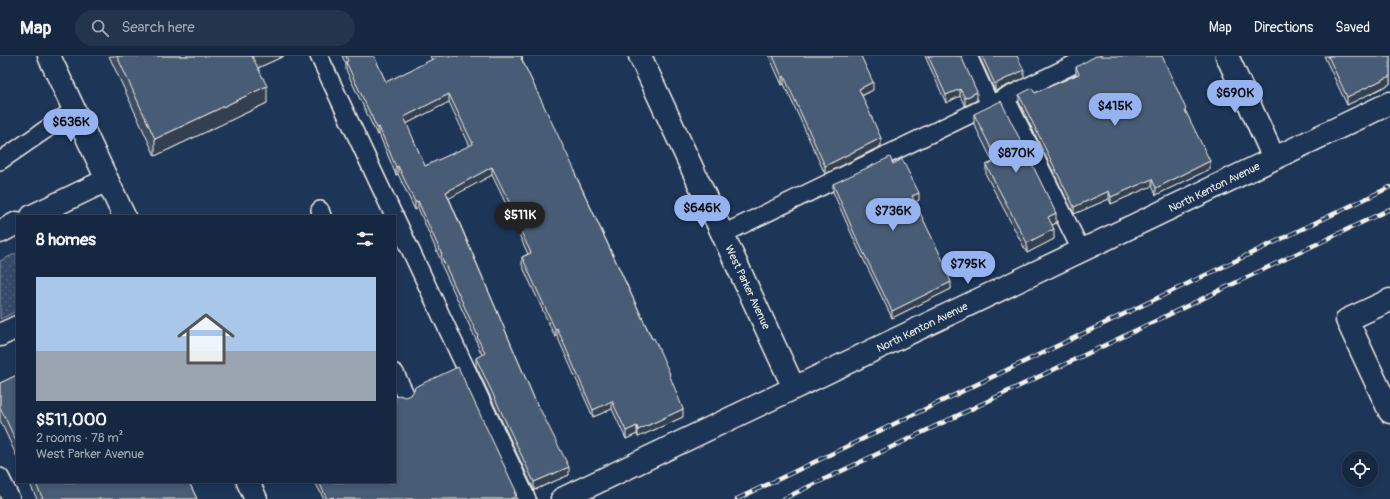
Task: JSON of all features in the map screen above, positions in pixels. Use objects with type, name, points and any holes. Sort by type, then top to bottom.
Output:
[{"type":"street","points":[[49,56],[124,215]]},
{"type":"street","name":"West Parker Avenue","points":[[640,56],[794,388]]},
{"type":"street","points":[[1227,56],[1274,158]]},
{"type":"street","name":"North Kenton Avenue","points":[[562,499],[1390,102]]},
{"type":"street","points":[[34,215],[107,180]]},
{"type":"street","points":[[0,232],[16,224]]},
{"type":"street","points":[[1390,300],[1347,320],[1390,412]]},
{"type":"street","points":[[0,335],[16,327]]},
{"type":"street","points":[[248,483],[256,499]]},
{"type":"lane","points":[[319,56],[394,215]]},
{"type":"lane","points":[[968,56],[990,105]]},
{"type":"lane","points":[[723,234],[1091,56]]},
{"type":"lane","points":[[1006,97],[1081,250]]},
{"type":"lane","points":[[0,162],[74,110]]},
{"type":"lane","points":[[396,219],[528,499]]},
{"type":"lane","points":[[396,375],[405,394]]},
{"type":"lane","points":[[0,477],[11,499]]},
{"type":"shaded area","points":[[16,253],[16,311],[0,319],[0,261]]},
{"type":"building","points":[[117,56],[252,56],[267,86],[155,139]]},
{"type":"building","points":[[346,56],[374,56],[386,82],[435,58],[434,56],[523,57],[521,58],[576,173],[575,174],[652,339],[654,338],[683,409],[638,430],[637,426],[626,431],[612,401],[593,410],[557,328],[555,329],[522,257],[531,253],[516,221],[518,220],[492,167],[446,192],[537,405],[569,467],[534,482],[476,358],[485,353],[477,337],[478,336],[441,256],[442,255],[418,201],[415,202],[398,166],[396,167],[379,127],[377,128],[346,62],[348,61]],"holes":[[[449,94],[473,144],[425,166],[404,117]]]},
{"type":"building","points":[[773,56],[861,56],[873,82],[859,89],[881,138],[825,166],[784,76],[782,77]]},
{"type":"building","points":[[928,56],[961,56],[977,92],[965,98],[960,89],[946,95]]},
{"type":"building","points":[[982,56],[1017,56],[1024,70],[995,84]]},
{"type":"building","points":[[1096,56],[1162,56],[1186,109],[1185,110],[1210,161],[1156,188],[1152,179],[1111,197],[1109,191],[1074,207],[1019,95],[1032,88],[1035,93],[1079,74],[1076,67]]},
{"type":"building","points":[[1328,56],[1390,56],[1390,76],[1347,97]]},
{"type":"building","points":[[1001,101],[1056,213],[1048,217],[1054,229],[1027,243],[986,165],[997,160],[974,114]]},
{"type":"building","points":[[890,157],[893,164],[902,159],[919,193],[912,196],[949,273],[951,282],[892,311],[855,235],[833,184]]},
{"type":"building","points":[[458,367],[516,491],[514,492],[516,496],[510,499],[334,499],[333,497],[327,499],[319,483],[396,483],[396,396],[399,395],[405,397],[410,395],[415,387]]},
{"type":"building","points":[[16,375],[16,441],[0,407],[0,383]]},
{"type":"building","points":[[35,483],[189,483],[197,499],[43,499]]},
{"type":"railway","points":[[737,499],[1390,187]]},
{"type":"railway","points":[[783,499],[1390,209]]}]
